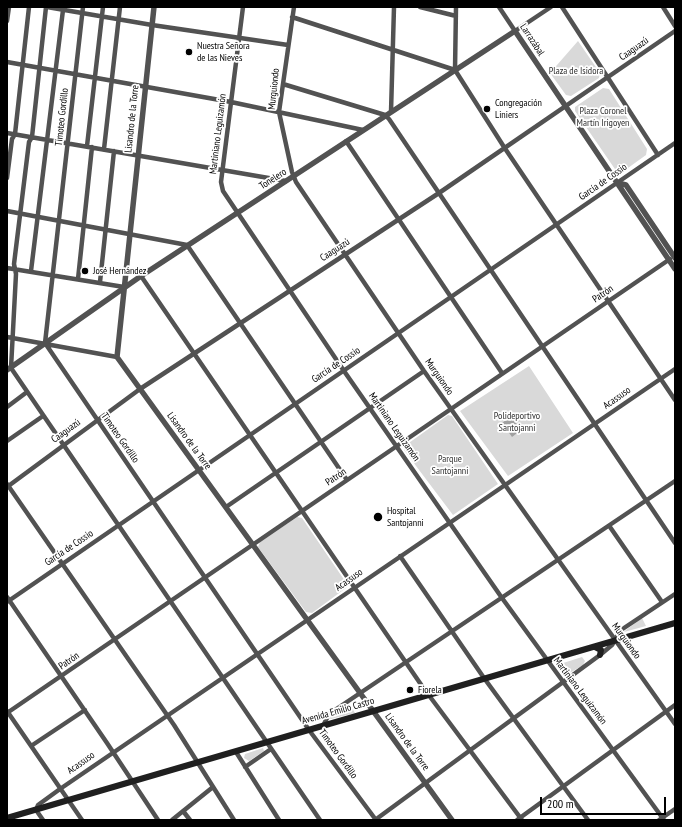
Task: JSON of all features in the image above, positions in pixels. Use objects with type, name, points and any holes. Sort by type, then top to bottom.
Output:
[{"type":"main road","name":"Avenida Emilio Castro","points":[[7,818],[675,623]]},
{"type":"main road","points":[[596,647],[601,650],[600,655]]},
{"type":"street","points":[[7,21],[9,7]]},
{"type":"street","points":[[7,178],[12,139],[15,134],[29,7]]},
{"type":"street","points":[[288,45],[119,20],[47,7],[32,137],[28,142],[20,214],[9,337],[9,369],[63,444],[320,820]]},
{"type":"street","name":"Timoteo Gordillo","points":[[83,7],[44,343],[257,654],[375,820]]},
{"type":"street","points":[[78,279],[95,78],[103,7]]},
{"type":"street","points":[[104,149],[120,7]]},
{"type":"street","name":"Lisandro de la Torre","points":[[154,7],[137,155],[117,357],[452,820]]},
{"type":"street","name":"Martiniano Leguizamón","points":[[243,7],[221,187],[344,371],[502,598],[546,661],[662,819]]},
{"type":"street","name":"Murguiondo","points":[[294,7],[279,112],[293,176],[424,371],[675,724]]},
{"type":"street","points":[[391,112],[394,7]]},
{"type":"street","points":[[420,7],[456,16]]},
{"type":"street","points":[[456,7],[455,70],[504,148],[675,400]]},
{"type":"street","name":"Larrazábal","points":[[499,7],[618,182],[673,258],[675,269]]},
{"type":"street","name":"Tonelero","points":[[9,369],[140,276],[551,7]]},
{"type":"street","points":[[562,7],[658,155]]},
{"type":"street","points":[[663,7],[675,26]]},
{"type":"street","points":[[31,271],[46,145],[48,140],[57,71],[63,10]]},
{"type":"street","points":[[292,17],[455,70]]},
{"type":"street","name":"Caaguazú","points":[[7,485],[140,389],[439,193],[675,31]]},
{"type":"street","points":[[7,62],[231,102],[363,130]]},
{"type":"street","points":[[283,84],[385,116],[439,193],[675,543]]},
{"type":"street","points":[[7,133],[286,181]]},
{"type":"street","points":[[346,141],[502,373]]},
{"type":"street","name":"García de Cossio","points":[[8,600],[675,143]]},
{"type":"street","points":[[100,282],[114,151]]},
{"type":"street","points":[[7,211],[130,233],[187,245],[347,480]]},
{"type":"street","name":"Patrón","points":[[7,712],[62,677],[450,408],[673,258]]},
{"type":"street","points":[[7,268],[124,287]]},
{"type":"street","points":[[140,276],[429,695],[520,819],[675,705]]},
{"type":"street","points":[[9,337],[117,357]]},
{"type":"street","name":"Acassuso","points":[[36,810],[42,802],[113,752],[675,369]]},
{"type":"street","points":[[226,507],[424,371]]},
{"type":"street","points":[[7,407],[27,392]]},
{"type":"street","points":[[7,442],[43,416]]},
{"type":"street","points":[[323,726],[329,714],[407,663],[675,481]]},
{"type":"street","points":[[7,485],[167,716],[234,820]]},
{"type":"street","points":[[610,526],[662,602]]},
{"type":"street","points":[[400,556],[484,678],[588,820]]},
{"type":"street","points":[[375,820],[469,750],[563,683],[600,655],[615,641],[622,630],[675,594]]},
{"type":"street","points":[[8,600],[85,710],[158,820]]},
{"type":"street","points":[[31,746],[85,710]]},
{"type":"street","points":[[7,712],[82,820]]},
{"type":"street","points":[[245,767],[271,749]]},
{"type":"street","points":[[236,752],[279,820]]},
{"type":"street","points":[[172,820],[214,787]]},
{"type":"street","points":[[662,819],[675,809]]},
{"type":"street","points":[[36,810],[43,820]]},
{"type":"street","points":[[183,811],[190,820]]},
{"type":"green space","name":"Plaza de Isidora","points":[[578,41],[600,73],[599,78],[571,96],[566,95],[550,73]]},
{"type":"green space","name":"Plaza Coronel Martín Irigoyen","points":[[603,88],[609,89],[647,149],[646,155],[621,173],[617,172],[575,111],[575,107]]},
{"type":"green space","name":"Polideportivo Santojanni","points":[[529,366],[573,433],[508,476],[460,411]]},
{"type":"green space","name":"Parque Santojanni","points":[[448,415],[452,416],[498,484],[453,515],[404,450],[406,445]]},
{"type":"green space","points":[[297,517],[302,518],[347,584],[346,588],[312,613],[306,612],[258,547],[260,542]]},
{"type":"green space","points":[[642,618],[646,626],[624,632],[626,630]]},
{"type":"green space","points":[[582,657],[585,661],[583,665],[565,676],[557,665]]},
{"type":"green space","points":[[349,703],[355,713],[331,719],[329,718]]},
{"type":"green space","points":[[263,748],[264,751],[249,761],[244,758],[245,754]]},
{"type":"shaded area","points":[[511,416],[521,430],[512,437],[502,423]]},
{"type":"place","name":"Nuestra Señora de las Nieves","points":[[189,52]]},
{"type":"place","name":"Congregación Liniers","points":[[487,109]]},
{"type":"place","name":"José Hernández","points":[[85,271]]},
{"type":"place","name":"Hospital Santojanni","points":[[378,517]]},
{"type":"place","name":"Fiorela","points":[[410,690]]}]
